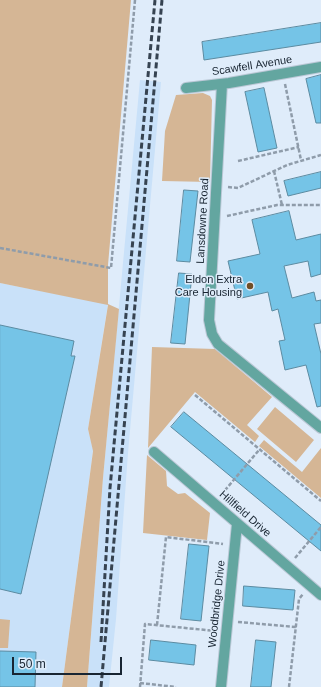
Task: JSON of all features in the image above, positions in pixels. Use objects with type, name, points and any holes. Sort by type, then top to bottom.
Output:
[{"type":"street","name":"Scawfell Avenue","points":[[186,88],[222,84],[321,67]]},
{"type":"street","name":"Lansdowne Road","points":[[222,84],[216,218],[209,320],[212,334],[218,344],[321,428]]},
{"type":"street","name":"Hillfield Drive","points":[[154,452],[321,595]]},
{"type":"street","name":"Woodbridge Drive","points":[[221,687],[237,524]]},
{"type":"path","points":[[0,248],[111,268],[135,0]]},
{"type":"path","points":[[283,74],[302,160]]},
{"type":"path","points":[[238,161],[299,147]]},
{"type":"path","points":[[217,186],[238,188],[274,171],[302,160],[321,155]]},
{"type":"path","points":[[274,171],[282,205]]},
{"type":"path","points":[[216,218],[282,205],[321,205]]},
{"type":"path","points":[[195,395],[321,501]]},
{"type":"path","points":[[213,503],[259,450]]},
{"type":"path","points":[[288,567],[321,527]]},
{"type":"path","points":[[157,625],[166,537],[235,545]]},
{"type":"path","points":[[289,687],[299,599],[310,586]]},
{"type":"path","points":[[227,621],[296,627]]},
{"type":"path","points":[[140,687],[145,624],[226,632]]},
{"type":"path","points":[[140,683],[176,687]]},
{"type":"shaded area","points":[[0,0],[131,0],[108,265],[108,304],[119,309],[103,478],[87,687],[62,687],[93,451],[88,429],[108,305],[0,283]]},
{"type":"shaded area","points":[[140,80],[161,82],[128,453],[116,619],[109,687],[87,687],[103,478]]},
{"type":"shaded area","points":[[203,93],[210,96],[212,100],[210,182],[162,181],[165,131],[176,95]]},
{"type":"shaded area","points":[[0,283],[108,304],[88,429],[93,450],[62,687],[0,687]]},
{"type":"shaded area","points":[[152,347],[215,349],[272,397],[247,425],[259,436],[255,442],[195,392],[148,448]]},
{"type":"shaded area","points":[[275,407],[314,440],[296,462],[257,429]]},
{"type":"shaded area","points":[[264,440],[302,472],[321,448],[321,498],[259,446]]},
{"type":"shaded area","points":[[147,455],[166,471],[167,486],[178,494],[185,493],[210,513],[207,540],[143,533]]},
{"type":"shaded area","points":[[0,619],[10,620],[8,648],[0,648]]},
{"type":"building","points":[[321,23],[321,42],[204,60],[202,42]]},
{"type":"building","points":[[321,75],[321,123],[316,123],[306,79]]},
{"type":"building","points":[[264,88],[277,148],[258,152],[245,92]]},
{"type":"building","points":[[321,172],[321,188],[288,196],[284,181]]},
{"type":"building","points":[[184,190],[198,191],[190,262],[177,261]]},
{"type":"building","name":"Eldon Extra Care Housing","points":[[289,211],[296,240],[321,234],[321,274],[311,277],[308,261],[284,266],[292,298],[314,292],[316,301],[321,300],[321,323],[314,324],[321,354],[321,406],[317,407],[306,365],[285,370],[279,341],[285,340],[278,309],[272,311],[268,292],[237,299],[228,261],[260,254],[252,220]]},
{"type":"building","points":[[179,273],[192,274],[185,344],[171,343]]},
{"type":"building","points":[[0,325],[74,341],[71,356],[75,356],[21,594],[0,589]]},
{"type":"building","points":[[184,412],[321,525],[321,551],[171,427]]},
{"type":"building","points":[[189,544],[209,546],[201,621],[181,619]]},
{"type":"building","points":[[244,586],[295,590],[293,610],[243,606]]},
{"type":"building","points":[[151,640],[196,645],[194,665],[149,660]]},
{"type":"building","points":[[256,640],[276,642],[271,687],[251,687]]},
{"type":"building","points":[[0,651],[36,652],[35,687],[0,687]]},
{"type":"railway","points":[[101,642],[110,488],[155,0]]},
{"type":"railway","points":[[101,687],[162,0]]},
{"type":"place","name":"Eldon Extra Care Housing","points":[[250,286]]}]
